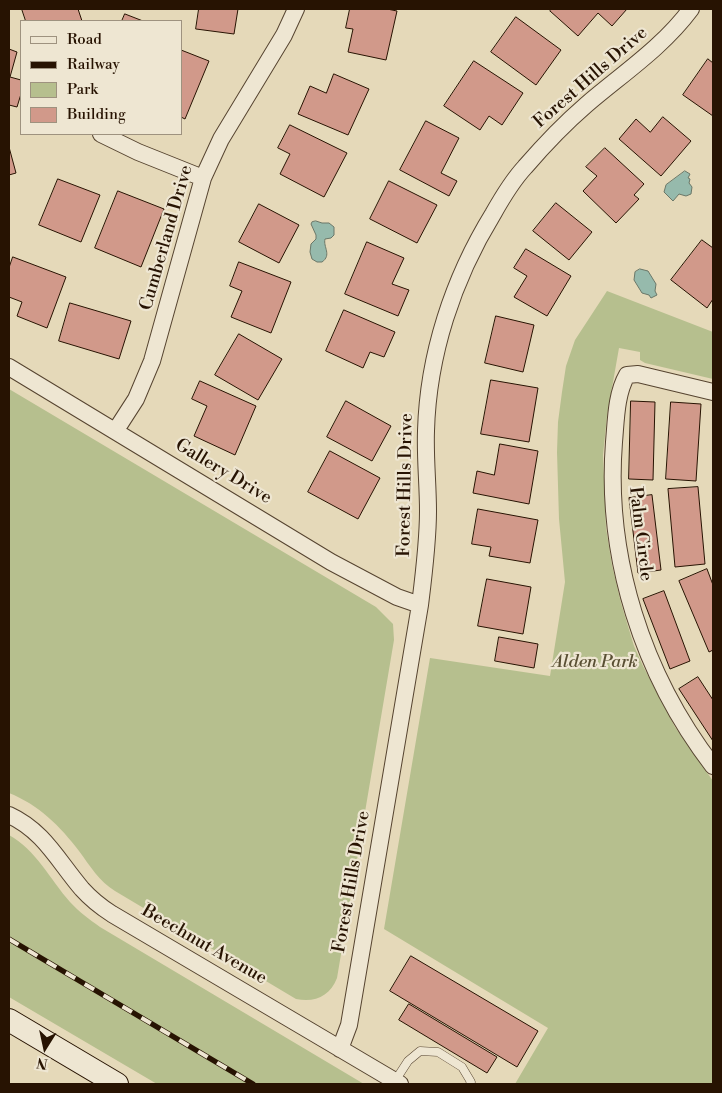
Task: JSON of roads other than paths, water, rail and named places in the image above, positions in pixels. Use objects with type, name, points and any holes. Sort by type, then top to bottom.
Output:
[{"type":"street","name":"Cumberland Drive","points":[[116,430],[136,399],[152,361],[204,178],[222,139],[284,35],[296,9]]},
{"type":"street","name":"Forest Hills Drive","points":[[340,1049],[349,1025],[420,605],[427,553],[426,432],[431,380],[439,338],[449,308],[471,254],[504,196],[522,169],[586,105],[658,46],[681,23],[691,9]]},
{"type":"street","points":[[103,135],[138,152],[204,178]]},
{"type":"street","name":"Gallery Drive","points":[[9,367],[116,430],[331,562],[398,597],[420,605]]},
{"type":"street","name":"Palm Circle","points":[[713,392],[638,374],[627,375],[622,384],[616,417],[612,460],[617,543],[634,617],[663,687],[701,750],[713,766]]},
{"type":"street","name":"Beechnut Avenue","points":[[9,815],[32,829],[46,842],[96,903],[398,1083]]},
{"type":"street","points":[[9,1020],[117,1084]]},
{"type":"lane","points":[[398,1083],[408,1061],[420,1051],[438,1052],[462,1067],[471,1082],[470,1084]]},
{"type":"railway","points":[[9,939],[253,1084]]},
{"type":"park label","name":"Alden Park","points":[[595,663]]}]
